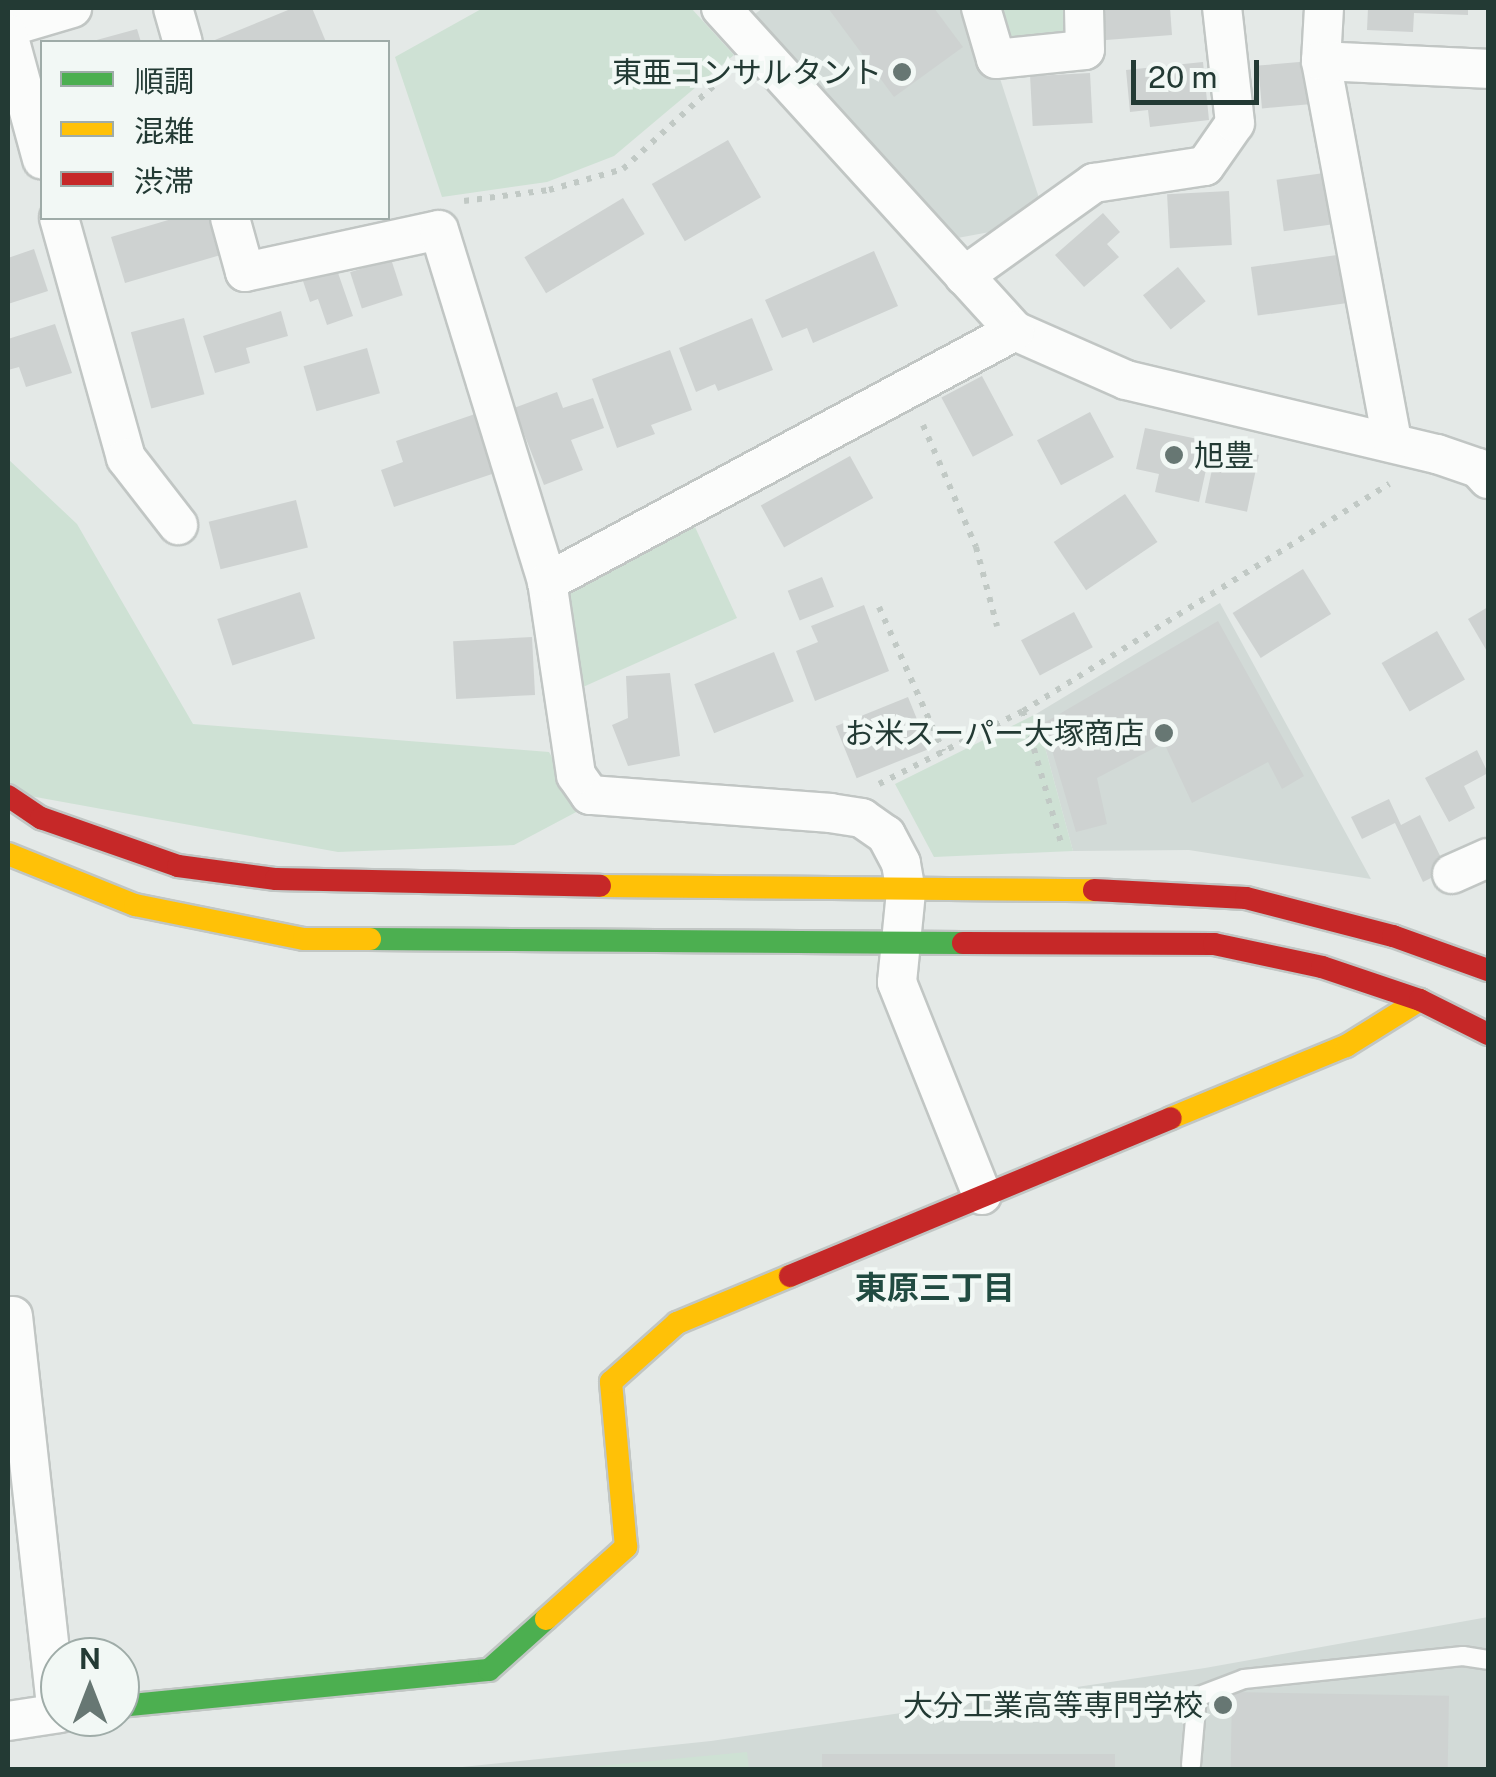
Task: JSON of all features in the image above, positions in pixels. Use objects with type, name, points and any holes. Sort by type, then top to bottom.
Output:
[{"type":"street","points":[[40,152],[8,31],[72,8]]},
{"type":"street","points":[[174,8],[182,40]]},
{"type":"street","points":[[720,8],[1015,331],[1177,396],[1392,442],[1485,469]]},
{"type":"street","points":[[981,8],[996,59],[1085,50],[1084,8]]},
{"type":"street","points":[[964,276],[1094,183],[1205,166],[1235,123],[1222,8]]},
{"type":"street","points":[[1324,8],[1322,61],[1392,442]]},
{"type":"street","points":[[1322,61],[1488,69]]},
{"type":"street","points":[[60,220],[126,458],[178,525]]},
{"type":"street","points":[[231,220],[245,272],[440,230],[547,582],[576,775],[590,795],[831,812],[862,818],[886,835],[902,863],[906,892],[897,982],[982,1195]]},
{"type":"street","points":[[547,582],[1015,331]]},
{"type":"street","points":[[8,796],[41,818],[178,866],[276,879],[906,892],[1123,890],[1246,898],[1393,936],[1488,970]]},
{"type":"street","points":[[8,854],[135,905],[304,939],[1214,944],[1322,967],[1420,1000],[1488,1034]]},
{"type":"street","points":[[1452,874],[1488,858]]},
{"type":"street","points":[[140,1704],[489,1670],[626,1547],[612,1382],[677,1323],[1346,1046],[1420,1000]]},
{"type":"street","points":[[13,1316],[50,1637]]},
{"type":"street","points":[[8,1721],[40,1716]]},
{"type":"lane","points":[[1192,1765],[1198,1698],[1244,1679],[1463,1656],[1488,1660]]},
{"type":"path","points":[[440,230],[434,205],[549,190],[623,169],[755,48]]},
{"type":"path","points":[[906,388],[976,547],[997,626]]},
{"type":"path","points":[[831,812],[1023,711],[1437,454]]},
{"type":"path","points":[[879,607],[943,751]]},
{"type":"path","points":[[1023,711],[1051,789],[1065,862]]},
{"type":"shaded area","points":[[763,8],[977,8],[1039,198],[1006,229],[952,239],[755,14]]},
{"type":"shaded area","points":[[1220,603],[1371,879],[1189,850],[1073,851],[1036,714]]},
{"type":"shaded area","name":"大分工業高等専門学校","points":[[1488,1617],[1488,1769],[434,1770],[711,1741],[1205,1668]]},
{"type":"green space","points":[[483,8],[691,8],[734,55],[614,156],[547,182],[442,197],[395,57]]},
{"type":"green space","points":[[985,8],[1080,8],[1081,47],[999,55]]},
{"type":"green space","points":[[8,459],[77,524],[193,724],[549,752],[580,810],[514,845],[338,852],[8,792]]},
{"type":"green space","points":[[695,527],[737,618],[583,687],[569,589]]},
{"type":"green space","points":[[1036,714],[1073,851],[934,857],[895,784]]},
{"type":"green space","points":[[747,1752],[749,1769],[566,1769]]},
{"type":"building","points":[[293,8],[312,8],[325,40],[215,40]]},
{"type":"building","name":"東亜コンサルタント","points":[[828,8],[934,8],[963,47],[894,97]]},
{"type":"building","points":[[1104,8],[1170,8],[1172,35],[1106,40]]},
{"type":"building","points":[[1368,8],[1468,8],[1468,15],[1414,13],[1413,32],[1367,30]]},
{"type":"building","points":[[137,29],[140,40],[97,40]]},
{"type":"building","points":[[1311,61],[1315,104],[1262,108],[1258,66]]},
{"type":"building","points":[[1203,62],[1209,120],[1150,127],[1148,110],[1130,112],[1126,70]]},
{"type":"building","points":[[1090,73],[1093,123],[1033,126],[1030,76]]},
{"type":"building","points":[[728,140],[761,197],[685,241],[652,184]]},
{"type":"building","points":[[1331,172],[1338,223],[1284,231],[1277,180]]},
{"type":"building","points":[[1229,191],[1232,245],[1170,248],[1167,194]]},
{"type":"building","points":[[623,198],[645,234],[546,293],[524,257]]},
{"type":"building","points":[[1103,213],[1120,232],[1107,244],[1119,257],[1084,287],[1055,255]]},
{"type":"building","points":[[168,220],[213,220],[224,254],[125,283],[111,237]]},
{"type":"building","points":[[34,249],[48,291],[8,304],[8,258]]},
{"type":"building","points":[[874,251],[898,306],[813,343],[807,328],[782,338],[765,300]]},
{"type":"building","points":[[1344,254],[1351,303],[1258,316],[1251,267]]},
{"type":"building","points":[[391,259],[403,295],[362,308],[350,272]]},
{"type":"building","points":[[1178,267],[1206,301],[1171,330],[1143,295]]},
{"type":"building","points":[[337,270],[353,316],[327,325],[318,299],[310,302],[303,281]]},
{"type":"building","points":[[281,311],[288,336],[246,348],[250,363],[215,373],[203,336]]},
{"type":"building","points":[[184,318],[204,394],[151,409],[131,332]]},
{"type":"building","points":[[752,318],[773,370],[718,391],[715,384],[696,392],[679,348]]},
{"type":"building","points":[[55,324],[72,373],[26,387],[19,367],[8,370],[8,339]]},
{"type":"building","points":[[367,348],[380,393],[317,411],[304,366]]},
{"type":"building","points":[[670,350],[692,410],[651,425],[655,434],[617,448],[592,379]]},
{"type":"building","points":[[982,376],[1013,435],[973,457],[941,398]]},
{"type":"building","points":[[557,392],[563,408],[593,398],[604,428],[571,440],[583,470],[544,485],[514,408]]},
{"type":"building","points":[[1090,412],[1114,457],[1061,485],[1037,440]]},
{"type":"building","points":[[478,413],[498,472],[394,507],[381,470],[403,462],[396,441]]},
{"type":"building","name":"旭豊","points":[[1145,428],[1212,442],[1199,502],[1155,492],[1159,474],[1136,469]]},
{"type":"building","points":[[1217,446],[1259,455],[1247,512],[1205,503]]},
{"type":"building","points":[[850,456],[873,498],[784,547],[761,505]]},
{"type":"building","points":[[1125,494],[1157,542],[1086,590],[1054,542]]},
{"type":"building","points":[[296,500],[308,548],[221,569],[209,522]]},
{"type":"building","points":[[1303,569],[1331,614],[1261,658],[1233,613]]},
{"type":"building","points":[[822,577],[834,607],[800,621],[788,591]]},
{"type":"building","points":[[300,592],[315,639],[232,665],[217,619]]},
{"type":"building","points":[[864,605],[889,671],[815,701],[796,651],[818,642],[811,626]]},
{"type":"building","points":[[1488,607],[1488,653],[1468,619]]},
{"type":"building","points":[[1074,612],[1093,647],[1040,675],[1021,640]]},
{"type":"building","name":"お米スーパー大塚商店","points":[[1218,621],[1304,776],[1282,789],[1268,762],[1192,803],[1164,743],[1097,778],[1107,824],[1076,832],[1044,723]]},
{"type":"building","points":[[1437,631],[1465,679],[1410,711],[1382,663]]},
{"type":"building","points":[[532,637],[535,695],[456,699],[453,641]]},
{"type":"building","points":[[774,652],[794,701],[714,733],[694,684]]},
{"type":"building","points":[[670,673],[680,756],[628,766],[612,725],[628,718],[626,676]]},
{"type":"building","points":[[908,697],[929,749],[857,778],[836,726]]},
{"type":"building","points":[[1477,750],[1488,773],[1464,786],[1475,808],[1449,822],[1425,778]]},
{"type":"building","points":[[1389,799],[1401,825],[1420,815],[1447,870],[1423,882],[1395,823],[1362,839],[1351,817]]},
{"type":"building","points":[[1232,1692],[1449,1696],[1448,1770],[1231,1770]]},
{"type":"building","points":[[822,1754],[1115,1754],[1115,1770],[822,1770]]},
{"type":"traffic: fast","points":[[370,939],[963,943]]},
{"type":"traffic: fast","points":[[140,1704],[489,1670],[546,1619]]},
{"type":"traffic: slow","points":[[8,854],[135,905],[304,939],[370,939]]},
{"type":"traffic: slow","points":[[600,886],[1094,890]]},
{"type":"traffic: slow","points":[[1171,1118],[1346,1046],[1420,1000]]},
{"type":"traffic: slow","points":[[546,1619],[626,1547],[611,1382],[677,1323],[790,1276]]},
{"type":"traffic: jam","points":[[8,796],[41,818],[178,866],[276,879],[600,886]]},
{"type":"traffic: jam","points":[[1094,890],[1246,898],[1393,936],[1488,970]]},
{"type":"traffic: jam","points":[[963,943],[1214,944],[1322,967],[1420,1000],[1488,1034]]},
{"type":"traffic: jam","points":[[790,1276],[1171,1118]]},
{"type":"place","name":"東亜コンサルタント","points":[[902,72]]},
{"type":"place","name":"旭豊","points":[[1174,455]]},
{"type":"place","name":"お米スーパー大塚商店","points":[[1164,733]]},
{"type":"place","name":"大分工業高等専門学校","points":[[1223,1705]]},
{"type":"district","name":"東原三丁目","points":[[935,1288]]}]
